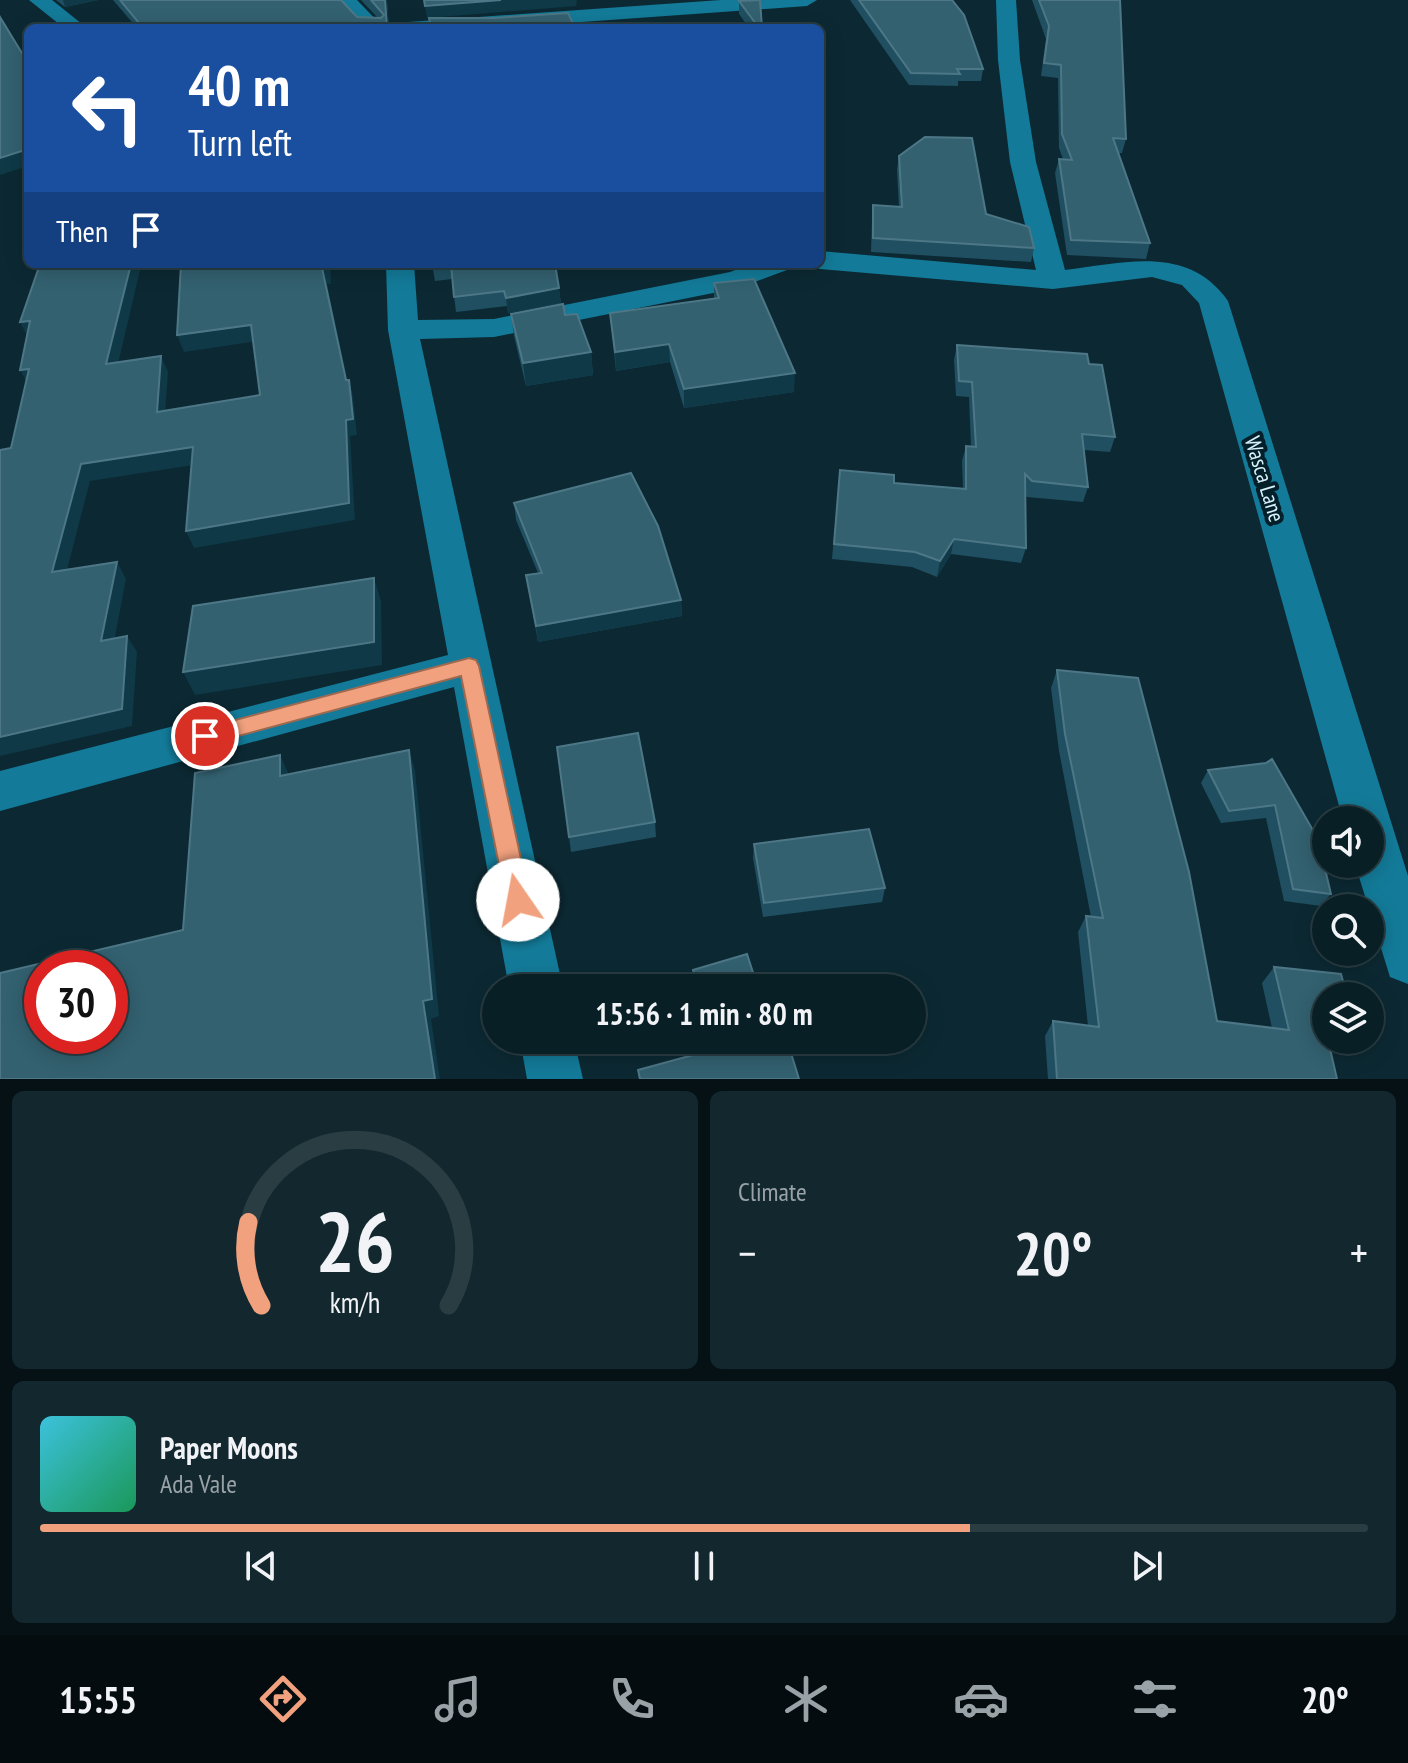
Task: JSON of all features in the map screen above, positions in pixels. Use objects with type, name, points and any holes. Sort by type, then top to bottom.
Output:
[{"type":"street","points":[[39,0],[72,24]]},
{"type":"street","points":[[346,0],[370,24]]},
{"type":"street","points":[[522,24],[636,20],[807,0]]},
{"type":"street","points":[[1006,0],[1009,60],[1023,162],[1053,280]]},
{"type":"street","name":"Wasca Lane","points":[[824,260],[1053,280],[1153,268],[1192,279],[1213,301],[1363,806]]},
{"type":"street","points":[[400,268],[403,330],[533,974]]},
{"type":"street","points":[[403,330],[494,328],[738,279],[763,268]]},
{"type":"street","points":[[0,791],[469,666]]},
{"type":"street","points":[[1384,878],[1408,959]]},
{"type":"street","points":[[550,1054],[555,1079]]},
{"type":"building","points":[[120,0],[341,0],[357,17],[381,18],[384,15],[371,0],[385,0],[387,24],[140,24]]},
{"type":"building","points":[[424,0],[501,0],[425,6]]},
{"type":"building","points":[[760,0],[762,24],[756,24],[739,1]]},
{"type":"building","points":[[859,0],[952,0],[964,15],[983,69],[957,69],[960,74],[911,73]]},
{"type":"building","points":[[1039,0],[1120,0],[1126,139],[1113,138],[1150,243],[1071,240],[1059,159],[1072,160],[1062,134],[1061,65],[1044,63],[1049,26]]},
{"type":"building","points":[[568,13],[573,24],[430,24],[429,18]]},
{"type":"building","points":[[0,17],[24,56],[24,150],[0,158]]},
{"type":"building","points":[[925,137],[972,138],[986,214],[1029,227],[1034,248],[873,238],[873,205],[902,207],[899,156]]},
{"type":"building","points":[[39,268],[130,268],[106,364],[161,356],[157,412],[260,395],[251,325],[177,335],[181,268],[322,268],[346,380],[349,380],[353,419],[346,420],[349,503],[186,531],[193,447],[81,464],[52,572],[117,562],[101,641],[127,636],[122,709],[0,737],[0,450],[11,448],[29,369],[20,370],[30,321],[20,322]]},
{"type":"building","points":[[451,268],[556,268],[559,288],[506,298],[504,291],[454,297]]},
{"type":"building","points":[[754,279],[795,373],[684,389],[669,344],[615,352],[610,313],[719,298],[714,283]]},
{"type":"building","points":[[563,304],[565,315],[577,314],[591,352],[523,363],[511,314]]},
{"type":"building","points":[[957,345],[1087,354],[1089,364],[1102,365],[1115,437],[1082,434],[1088,487],[1032,481],[1025,474],[1026,548],[954,539],[940,561],[915,552],[834,544],[840,470],[894,475],[894,483],[966,489],[966,446],[976,447],[972,382],[959,381]]},
{"type":"building","points":[[631,473],[658,526],[681,600],[536,626],[526,575],[542,573],[514,503]]},
{"type":"building","points":[[374,578],[374,642],[183,672],[193,606]]},
{"type":"building","points":[[1057,670],[1138,678],[1189,872],[1217,1021],[1289,1030],[1274,967],[1341,974],[1343,982],[1312,982],[1312,1054],[1331,1054],[1337,1079],[1057,1079],[1053,1021],[1099,1027],[1086,916],[1103,918],[1065,734]]},
{"type":"building","points":[[638,733],[655,822],[569,837],[557,747]]},
{"type":"building","points":[[409,750],[432,999],[423,1001],[435,1079],[0,1079],[0,973],[24,967],[24,1054],[128,1054],[128,950],[98,950],[183,930],[195,773],[280,755],[280,776]]},
{"type":"building","points":[[1272,759],[1312,829],[1312,878],[1327,878],[1331,894],[1293,889],[1275,805],[1229,811],[1208,770],[1266,763]]},
{"type":"building","points":[[869,829],[885,888],[764,903],[754,844]]},
{"type":"building","points":[[747,954],[753,974],[694,974],[693,970]]},
{"type":"building","points":[[697,1054],[791,1054],[799,1079],[640,1079],[638,1070]]},
{"type":"route","points":[[205,736],[469,666],[518,900]]}]
